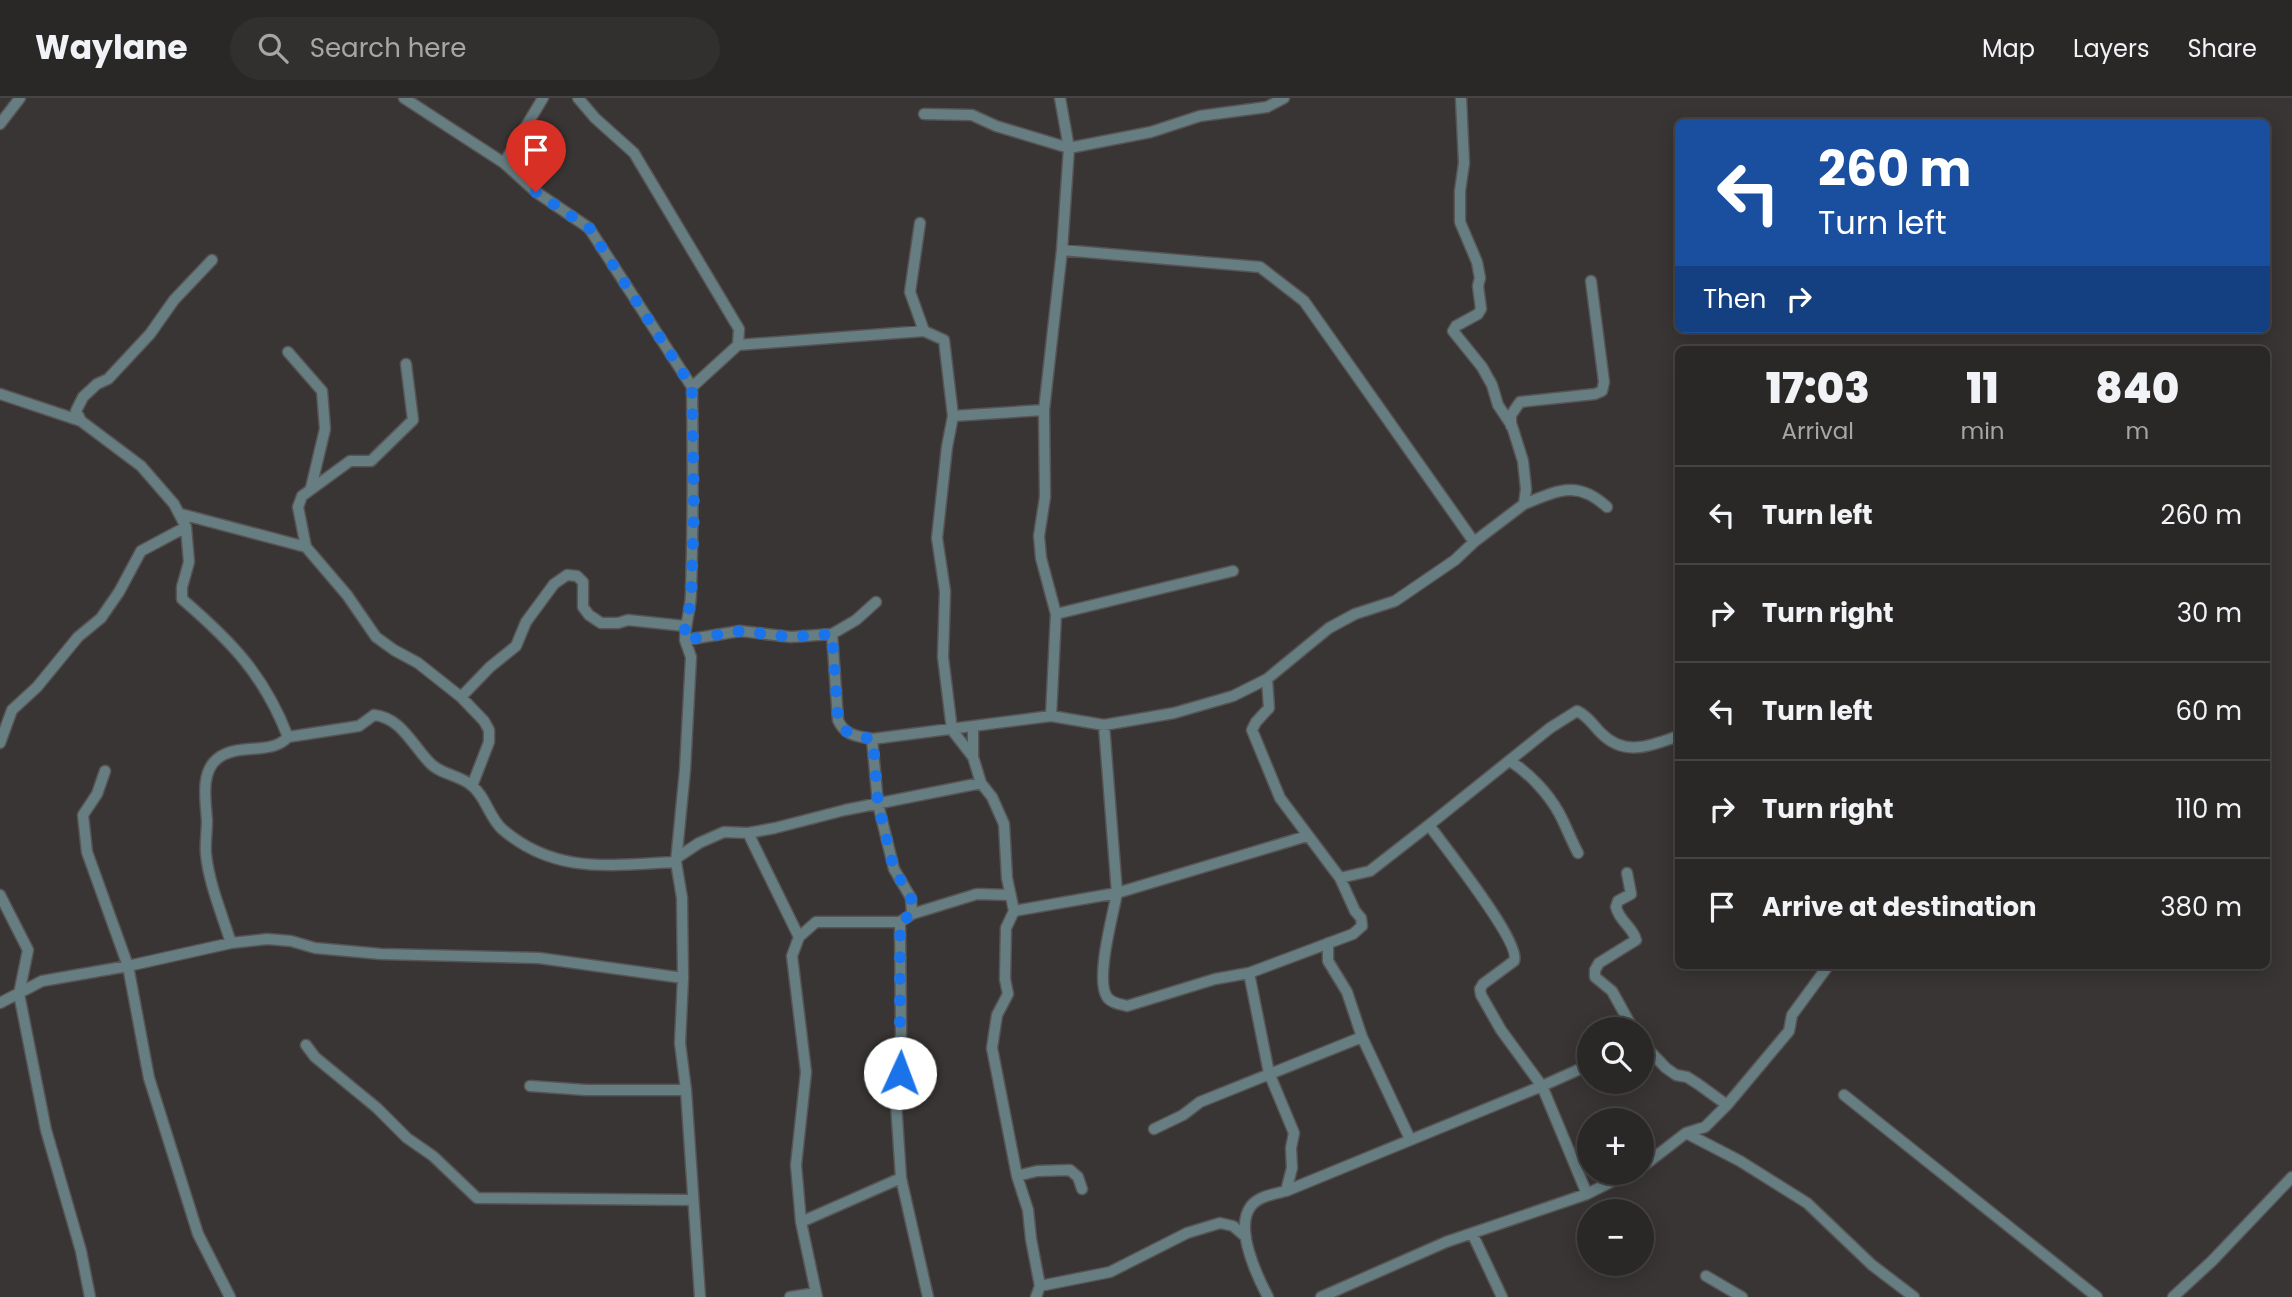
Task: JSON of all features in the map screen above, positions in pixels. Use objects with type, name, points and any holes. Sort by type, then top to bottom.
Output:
[{"type":"street","points":[[0,124],[20,98]]},
{"type":"street","points":[[404,98],[504,163],[536,192],[589,228],[692,387],[694,511],[691,601],[685,626],[685,640],[691,657],[677,860],[682,898],[683,978],[680,1043],[686,1090],[700,1297]]},
{"type":"street","points":[[504,163],[543,98]]},
{"type":"street","points":[[578,98],[595,118],[634,153],[739,328],[738,345]]},
{"type":"street","points":[[1051,716],[1056,614],[1041,558],[1039,536],[1045,497],[1044,410],[1062,250],[1069,148],[1060,98]]},
{"type":"street","points":[[924,114],[972,115],[996,126],[1069,148],[1151,132],[1200,116],[1267,107],[1284,98]]},
{"type":"street","points":[[1461,98],[1464,163],[1460,222],[1477,262],[1481,309],[1453,331],[1482,367],[1492,385],[1498,405],[1511,426],[1523,461],[1526,489],[1524,505]]},
{"type":"street","points":[[920,223],[910,292],[924,331]]},
{"type":"street","points":[[1062,250],[1259,267],[1304,301],[1474,542]]},
{"type":"street","points":[[80,421],[76,411],[83,397],[97,384],[108,379],[150,334],[174,300],[212,260]]},
{"type":"street","points":[[1511,426],[1511,415],[1520,402],[1602,391],[1604,383],[1591,281]]},
{"type":"street","points":[[692,387],[738,345],[924,331],[943,340],[953,416],[937,538],[945,591],[943,657],[952,730],[973,757]]},
{"type":"street","points":[[288,352],[322,391],[326,429],[311,488]]},
{"type":"street","points":[[406,364],[412,420],[371,461],[350,461],[311,488],[302,496],[299,507],[306,547],[347,595],[376,636],[418,663],[461,696],[477,711],[489,730],[489,742],[472,786]]},
{"type":"street","points":[[0,394],[80,421],[141,466],[181,514],[186,527],[189,562],[182,587],[182,599],[235,648],[257,674],[288,737]]},
{"type":"street","points":[[953,416],[1044,410]]},
{"type":"street","points":[[832,634],[838,720],[842,729],[850,735],[873,739],[1051,716],[1104,725],[1186,709],[1233,696],[1267,679],[1329,628],[1355,614],[1395,601],[1455,560],[1474,542],[1524,505],[1562,489],[1593,493],[1607,507]]},
{"type":"street","points":[[181,514],[306,547]]},
{"type":"street","points":[[0,743],[12,710],[37,687],[78,638],[101,618],[120,592],[141,551],[186,527]]},
{"type":"street","points":[[1056,614],[1233,571]]},
{"type":"street","points":[[461,696],[516,646],[526,622],[554,584],[567,575],[577,576],[583,582],[583,607],[601,623],[628,620],[685,626]]},
{"type":"street","points":[[685,640],[740,631],[791,637],[832,634],[856,620],[876,602]]},
{"type":"street","points":[[1104,725],[1117,892],[1101,974],[1107,997],[1115,1003],[1127,1006],[1215,979],[1250,973],[1353,934],[1362,926],[1361,918],[1340,878],[1280,799],[1252,730],[1269,708],[1267,679]]},
{"type":"street","points":[[1340,878],[1370,871],[1550,728],[1577,711],[1584,714],[1609,741],[1623,748],[1652,746],[1675,737]]},
{"type":"street","points":[[231,943],[210,876],[206,853],[205,786],[210,769],[218,759],[246,749],[282,744],[288,737],[359,726],[374,715],[385,716],[399,724],[431,765],[472,786],[500,827],[535,852],[566,863],[592,865],[677,860],[699,843],[724,832],[748,833],[981,783]]},
{"type":"street","points":[[973,727],[973,757],[981,783],[992,797],[1004,824],[1007,878],[1014,911],[1006,928],[1005,979],[1008,994],[997,1015],[992,1048],[1017,1176],[1028,1210],[1040,1286],[1036,1297]]},
{"type":"street","points":[[873,739],[878,804],[894,869],[911,898],[912,914]]},
{"type":"street","points":[[1510,761],[1527,772],[1558,811],[1567,835],[1578,853]]},
{"type":"street","points":[[104,771],[97,794],[83,815],[87,852],[128,965],[153,1091],[198,1234],[230,1297]]},
{"type":"street","points":[[1429,825],[1501,923],[1515,951],[1517,957],[1514,961],[1483,984],[1481,995],[1501,1030],[1542,1086],[1587,1194]]},
{"type":"street","points":[[748,833],[799,937]]},
{"type":"street","points":[[1014,911],[1117,892],[1307,836]]},
{"type":"street","points":[[1626,1017],[1612,991],[1595,976],[1595,970],[1600,963],[1636,940],[1616,907],[1618,901],[1631,894],[1627,873]]},
{"type":"street","points":[[790,1297],[816,1295],[802,1222],[796,1165],[806,1072],[792,956],[799,937],[816,922],[900,922],[912,914],[977,894],[1010,895]]},
{"type":"street","points":[[0,895],[29,950],[19,994],[47,1130],[81,1251],[90,1297]]},
{"type":"street","points":[[900,922],[901,1033],[896,1103],[901,1178],[928,1297]]},
{"type":"street","points":[[0,1003],[42,981],[231,943],[278,938],[314,948],[381,954],[539,958],[683,978]]},
{"type":"street","points":[[1328,943],[1328,961],[1346,992],[1362,1037],[1410,1139]]},
{"type":"street","points":[[1654,1158],[1686,1133],[1705,1127],[1727,1105],[1789,1031],[1792,1015],[1826,969]]},
{"type":"street","points":[[1250,973],[1269,1073],[1294,1133],[1292,1168],[1286,1191]]},
{"type":"street","points":[[1154,1129],[1183,1115],[1200,1102],[1362,1037]]},
{"type":"street","points":[[306,1045],[315,1057],[377,1108],[407,1139],[433,1156],[477,1198],[694,1200]]},
{"type":"street","points":[[1654,1056],[1675,1075],[1687,1077],[1727,1105]]},
{"type":"street","points":[[1269,1297],[1255,1271],[1246,1237],[1245,1217],[1251,1206],[1261,1198],[1286,1191],[1577,1070]]},
{"type":"street","points":[[530,1086],[586,1090],[686,1090]]},
{"type":"street","points":[[1844,1095],[2097,1297]]},
{"type":"street","points":[[1686,1133],[1740,1161],[1807,1203],[1872,1265],[1914,1297]]},
{"type":"street","points":[[1017,1176],[1037,1171],[1070,1170],[1078,1177],[1082,1189]]},
{"type":"street","points":[[2173,1297],[2212,1261],[2292,1177]]},
{"type":"street","points":[[802,1222],[901,1178]]},
{"type":"street","points":[[1321,1297],[1446,1242],[1587,1194],[1605,1185]]},
{"type":"street","points":[[1040,1286],[1110,1272],[1187,1233],[1220,1223],[1233,1226],[1246,1237]]},
{"type":"street","points":[[1472,1233],[1502,1297]]},
{"type":"street","points":[[1706,1276],[1742,1297]]},
{"type":"route","points":[[536,192],[589,228],[692,387],[694,511],[691,601],[685,626],[685,640],[740,631],[791,637],[832,634],[838,720],[842,729],[850,735],[873,739],[878,804],[894,869],[911,898],[912,914],[900,922],[900,1073]]}]
